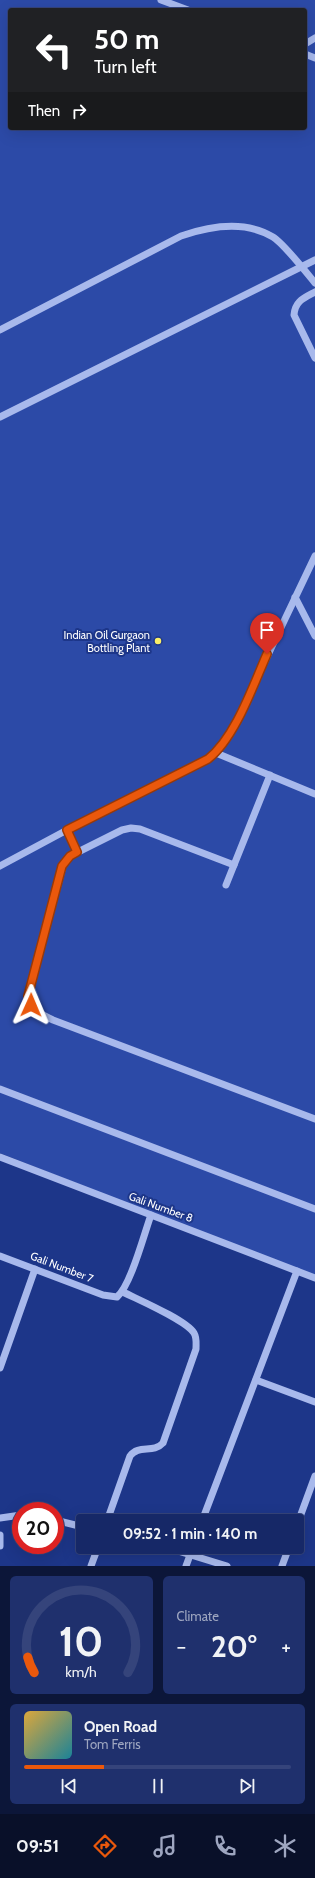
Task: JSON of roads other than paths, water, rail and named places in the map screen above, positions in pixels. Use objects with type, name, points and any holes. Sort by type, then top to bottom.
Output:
[{"type":"street","points":[[161,0],[183,8]]},
{"type":"street","points":[[0,330],[181,236],[198,230],[219,226],[242,227],[259,231],[274,238],[315,283]]},
{"type":"street","points":[[0,417],[302,268],[315,260]]},
{"type":"street","points":[[315,292],[298,301],[294,308],[294,315],[315,358]]},
{"type":"street","points":[[0,866],[67,830],[208,759],[216,753],[234,726],[315,556]]},
{"type":"street","points":[[295,597],[315,636]]},
{"type":"street","points":[[216,753],[315,794]]},
{"type":"street","points":[[226,885],[270,775]]},
{"type":"street","points":[[234,865],[140,829],[131,828],[122,830],[70,856],[62,866],[28,996],[31,1005],[38,1013],[315,1119]]},
{"type":"street","points":[[67,830],[77,852]]},
{"type":"street","points":[[0,1089],[315,1209]]},
{"type":"street","name":"Gali Number 8","points":[[0,1158],[315,1278]]},
{"type":"street","points":[[120,1294],[151,1215]]},
{"type":"street","name":"Gali Number 7","points":[[0,1256],[103,1295],[120,1294],[176,1319],[190,1328],[196,1340],[196,1349],[163,1443],[154,1449],[139,1449],[134,1451],[130,1456],[109,1514]]},
{"type":"street","points":[[0,1368],[35,1269]]},
{"type":"street","points":[[205,1514],[297,1271]]},
{"type":"street","points":[[256,1380],[315,1402]]},
{"type":"street","points":[[301,1514],[315,1476]]},
{"type":"street","points":[[0,1518],[12,1517]]},
{"type":"street","points":[[64,1522],[76,1525]]},
{"type":"street","points":[[0,1535],[0,1546]]},
{"type":"street","points":[[91,1566],[95,1554]]},
{"type":"street","points":[[186,1566],[190,1554]]},
{"type":"street","points":[[200,1554],[227,1566]]},
{"type":"street","points":[[282,1566],[286,1554]]},
{"type":"place","name":"Indian Oil Gurgaon Bottling Plant","points":[[158,641]]}]
